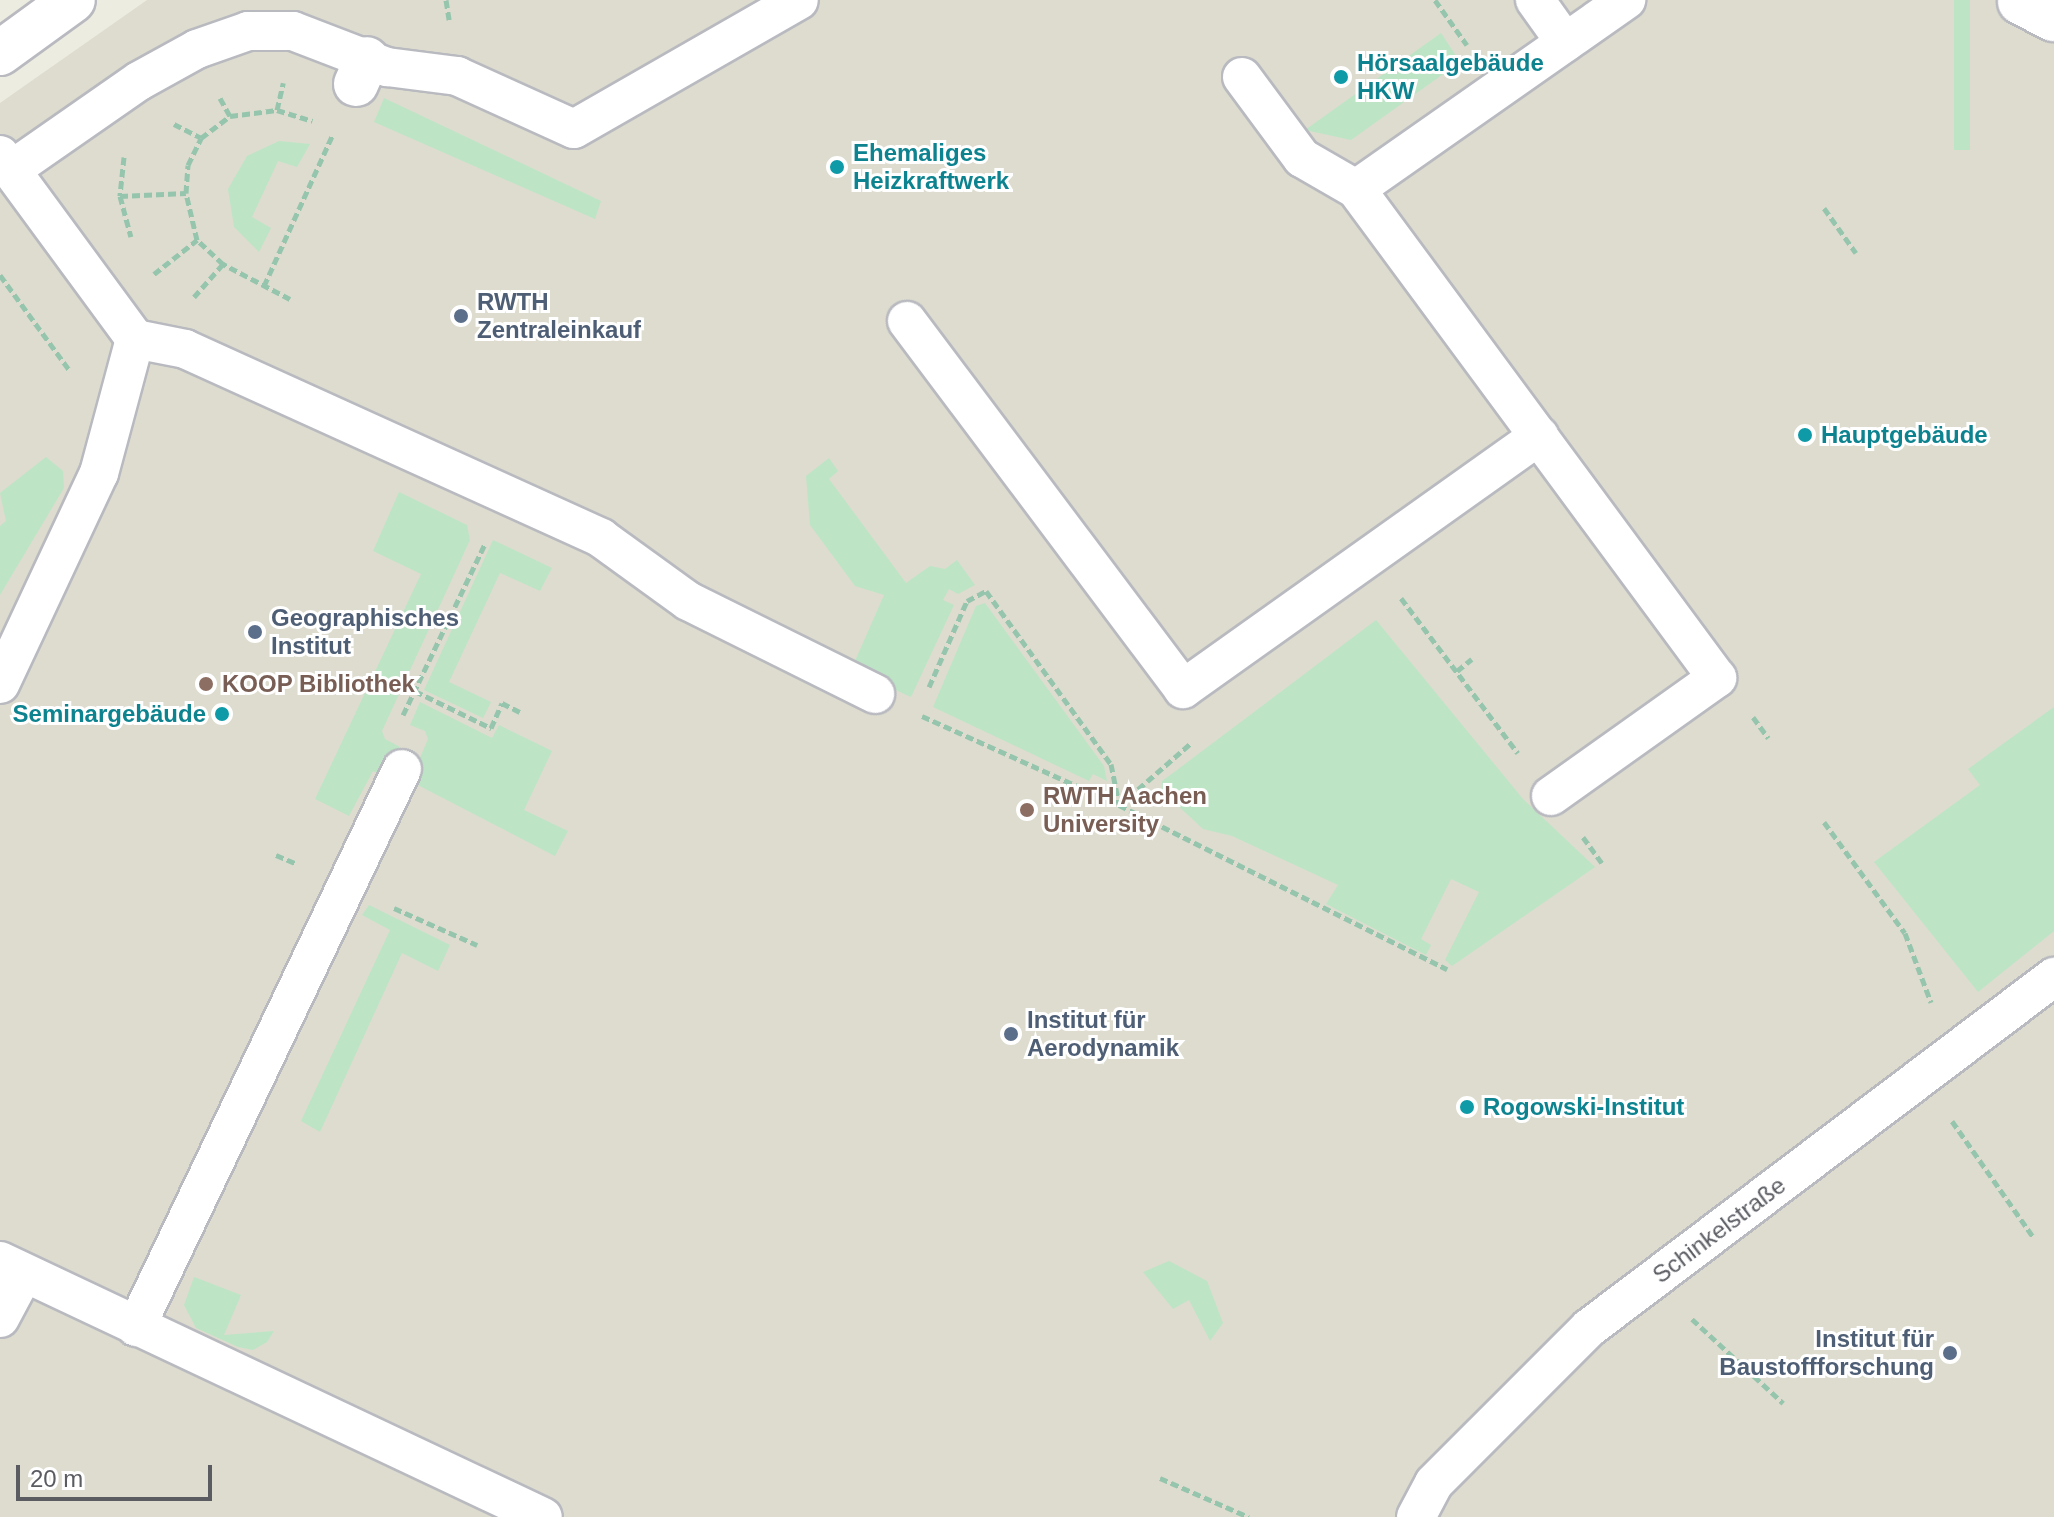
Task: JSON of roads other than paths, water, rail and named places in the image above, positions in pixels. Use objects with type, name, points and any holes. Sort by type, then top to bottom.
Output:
[{"type":"street","points":[[0,53],[73,0]]},
{"type":"lane","points":[[799,0],[574,129],[457,76],[362,72],[293,31],[248,31],[197,49],[6,163],[135,339],[185,349],[601,538],[688,601],[875,694]]},
{"type":"lane","points":[[1535,0],[1565,42]]},
{"type":"lane","points":[[1356,189],[1626,0]]},
{"type":"lane","points":[[1242,77],[1302,158],[1356,189],[1717,678],[1551,796]]},
{"type":"lane","points":[[907,321],[1183,689],[1371,559],[1539,436]]},
{"type":"lane","points":[[0,684],[99,473],[135,339]]},
{"type":"lane","points":[[136,1327],[402,769]]},
{"type":"lane","name":"Schinkelstraße","points":[[1416,1517],[1434,1483],[1589,1328],[1919,1075],[2054,977]]},
{"type":"lane","points":[[0,1318],[12,1267],[543,1517]]},
{"type":"place","name":"Hörsaalgebäude HKW","points":[[1341,77]]},
{"type":"place","name":"Ehemaliges Heizkraftwerk","points":[[837,167]]},
{"type":"place","name":"RWTH Zentraleinkauf","points":[[461,316]]},
{"type":"place","name":"Hauptgebäude","points":[[1805,435]]},
{"type":"place","name":"Geographisches Institut","points":[[255,632]]},
{"type":"place","name":"KOOP Bibliothek","points":[[206,684]]},
{"type":"place","name":"Seminargebäude","points":[[222,714]]},
{"type":"place","name":"RWTH Aachen University","points":[[1027,810]]},
{"type":"place","name":"Institut für Aerodynamik","points":[[1011,1034]]},
{"type":"place","name":"Rogowski-Institut","points":[[1467,1107]]},
{"type":"place","name":"Institut für Baustoffforschung","points":[[1950,1353]]}]
